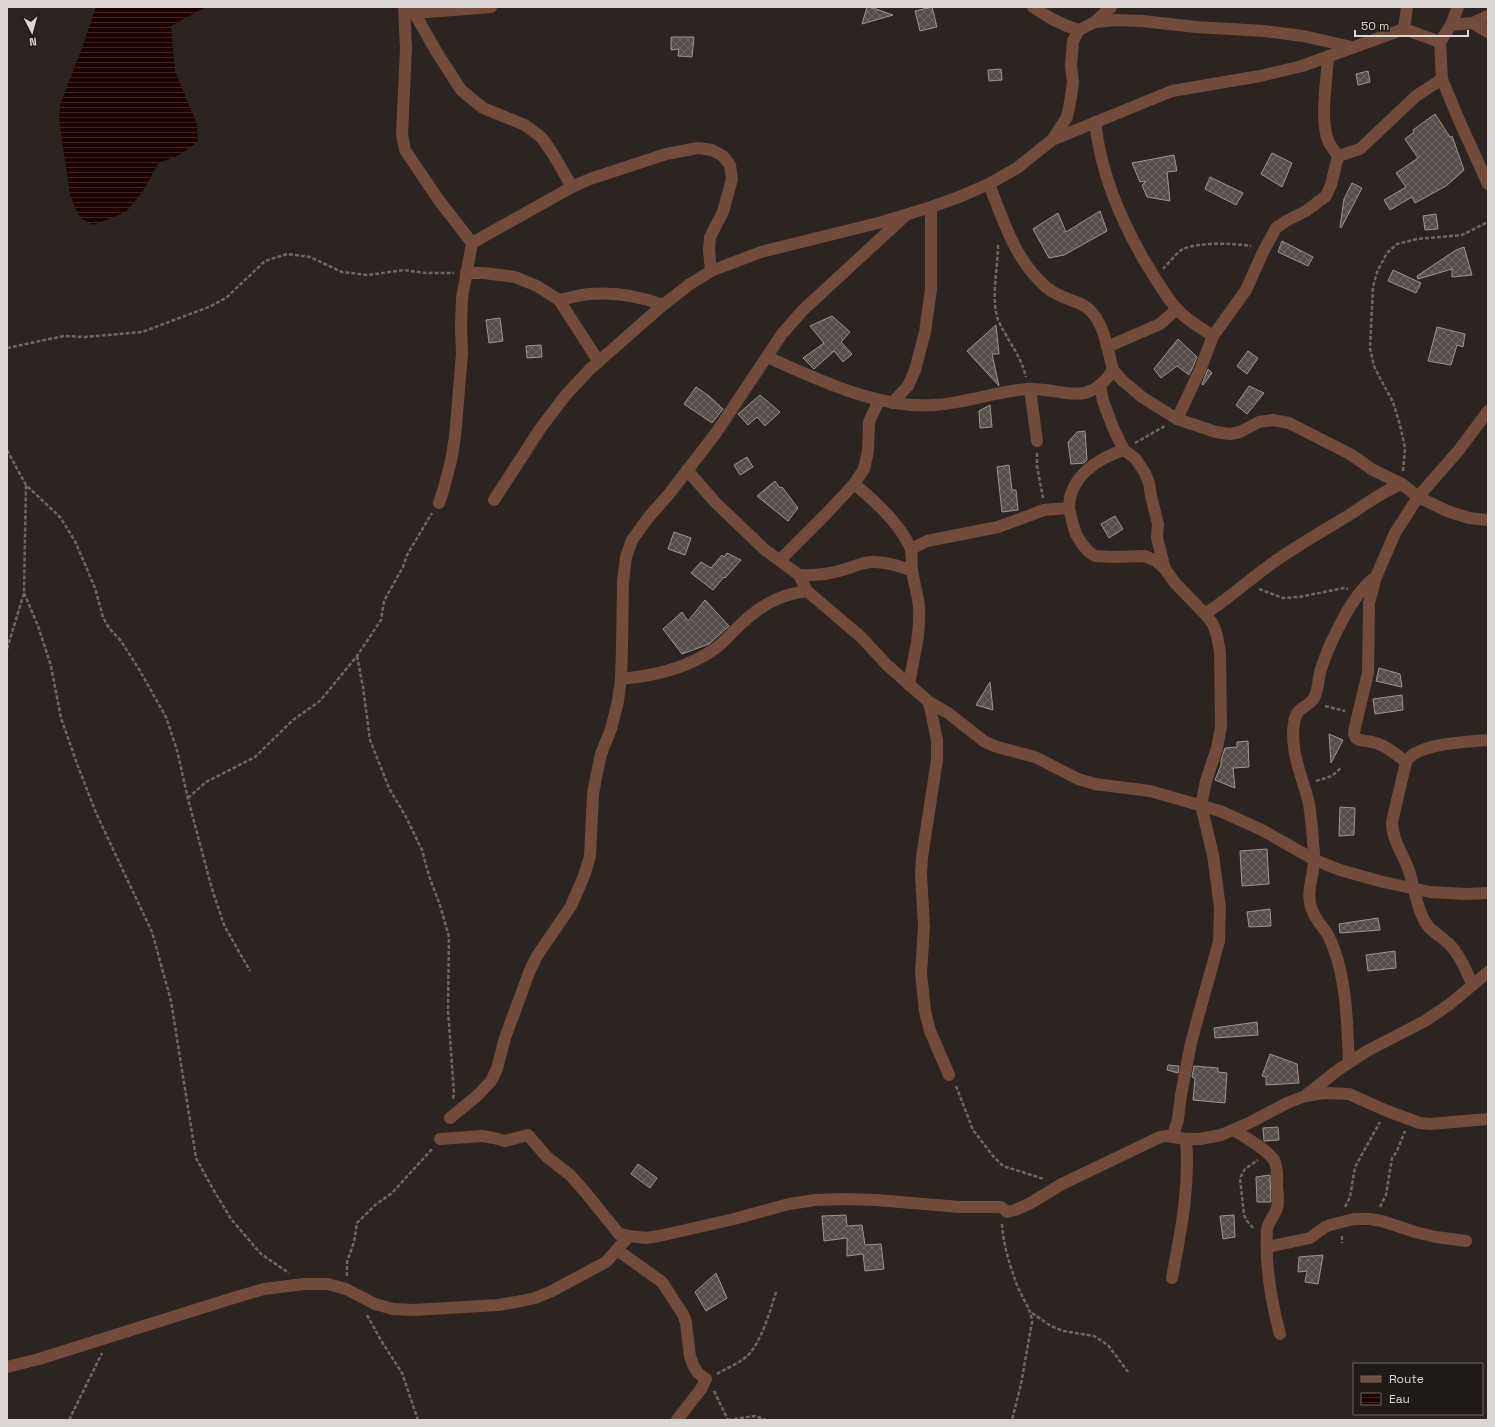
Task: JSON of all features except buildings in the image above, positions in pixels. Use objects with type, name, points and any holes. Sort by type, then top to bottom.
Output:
[{"type":"street","points":[[404,7],[406,48],[402,134],[405,150],[438,199],[472,243],[462,298],[461,361],[455,437],[451,461],[439,503]]},
{"type":"street","points":[[491,7],[413,10],[461,90],[483,108],[525,125],[542,138],[572,187]]},
{"type":"street","points":[[1033,7],[1050,19],[1064,26],[1079,30]]},
{"type":"street","points":[[1052,140],[1066,117],[1071,97],[1073,82],[1071,66],[1073,41],[1079,30],[1095,22],[1111,7]]},
{"type":"street","points":[[1404,29],[1407,7]]},
{"type":"street","points":[[1458,7],[1451,24],[1440,42],[1442,79],[1488,184]]},
{"type":"street","points":[[1451,24],[1474,23],[1488,16]]},
{"type":"street","points":[[1095,22],[1117,20],[1142,21],[1196,27],[1264,31],[1303,36],[1352,48]]},
{"type":"street","points":[[1474,23],[1488,32]]},
{"type":"street","points":[[494,500],[540,428],[565,396],[599,362],[663,305],[710,271],[761,252],[905,215],[959,197],[989,184],[1017,168],[1052,140],[1172,91],[1260,76],[1295,68],[1404,29],[1440,42]]},
{"type":"street","points":[[1177,419],[1200,370],[1213,336],[1246,290],[1263,252],[1276,228],[1306,211],[1326,196],[1331,185],[1338,156],[1329,143],[1323,111],[1326,93],[1328,56]]},
{"type":"street","points":[[1338,156],[1360,149],[1416,96],[1442,79]]},
{"type":"street","points":[[1095,122],[1104,172],[1129,232],[1154,277],[1177,309],[1213,336]]},
{"type":"street","points":[[472,243],[572,187],[590,179],[647,160],[698,148],[712,150],[723,156],[730,165],[732,179],[723,212],[710,237],[710,271]]},
{"type":"street","points":[[989,184],[1003,224],[1013,244],[1023,259],[1045,287],[1057,295],[1082,305],[1095,314],[1100,325],[1113,370],[1123,381],[1142,397],[1177,419],[1216,432],[1230,434],[1240,432],[1259,422],[1273,420],[1289,423],[1350,454],[1373,470],[1402,484],[1418,497],[1447,511],[1469,518],[1488,520]]},
{"type":"street","points":[[892,403],[908,386],[915,370],[925,332],[931,289],[931,207]]},
{"type":"street","points":[[450,1118],[478,1095],[491,1081],[497,1069],[505,1038],[530,970],[537,956],[570,906],[584,876],[590,856],[592,812],[601,754],[611,729],[618,701],[621,679],[623,582],[626,557],[632,540],[716,433],[782,334],[803,310],[905,215]]},
{"type":"street","points":[[466,273],[484,273],[514,277],[537,286],[559,300],[599,362]]},
{"type":"street","points":[[559,300],[589,294],[616,294],[646,299],[663,305]]},
{"type":"street","points":[[1107,347],[1160,324],[1177,309]]},
{"type":"street","points":[[767,357],[818,379],[867,397],[892,403],[923,405],[950,404],[1002,392],[1030,389],[1074,394],[1092,391],[1100,385],[1113,370]]},
{"type":"street","points":[[1100,385],[1103,401],[1114,430],[1124,450],[1135,458],[1145,473],[1149,483],[1158,524],[1157,538],[1164,569]]},
{"type":"street","points":[[1030,389],[1037,441]]},
{"type":"street","points":[[780,560],[854,484],[864,469],[867,459],[870,422],[880,400]]},
{"type":"street","points":[[1406,762],[1382,744],[1359,740],[1354,734],[1357,715],[1361,706],[1368,673],[1369,603],[1376,577],[1394,533],[1418,497],[1459,450],[1488,411]]},
{"type":"street","points":[[1124,450],[1102,459],[1082,475],[1072,489],[1069,499],[1069,508],[1076,534],[1082,544],[1095,556],[1145,556],[1156,561],[1213,624],[1220,652],[1221,727],[1217,748],[1206,781],[1201,805],[1213,855],[1220,908],[1219,941],[1191,1043],[1178,1119],[1173,1136]]},
{"type":"street","points":[[687,470],[715,502],[764,549],[799,575],[807,591],[860,637],[887,665],[929,702],[948,713],[985,742],[996,747],[1035,757],[1078,778],[1095,784],[1150,791],[1220,811],[1244,821],[1315,860],[1340,870],[1414,889],[1448,894],[1488,893]]},
{"type":"street","points":[[854,484],[870,497],[896,526],[904,536],[911,549],[912,571],[919,607],[919,624],[910,685]]},
{"type":"street","points":[[1205,614],[1221,604],[1285,554],[1388,489],[1402,484]]},
{"type":"street","points":[[911,549],[927,541],[998,527],[1044,510],[1069,508]]},
{"type":"street","points":[[799,575],[817,575],[845,569],[858,564],[872,562],[884,563],[912,571]]},
{"type":"street","points":[[1349,1062],[1346,1012],[1340,968],[1328,936],[1314,915],[1310,906],[1310,891],[1315,860],[1312,827],[1307,796],[1297,767],[1292,734],[1296,715],[1301,708],[1312,701],[1317,692],[1320,670],[1331,644],[1350,607],[1359,592],[1376,577]]},
{"type":"street","points":[[621,679],[653,675],[695,660],[714,650],[741,624],[768,603],[783,596],[807,591]]},
{"type":"street","points":[[929,702],[937,740],[937,760],[922,857],[921,874],[924,927],[921,974],[925,1011],[930,1031],[949,1075]]},
{"type":"street","points":[[1472,984],[1459,957],[1449,945],[1428,926],[1418,905],[1408,870],[1392,830],[1392,816],[1406,762],[1409,756],[1424,749],[1442,744],[1488,740]]},
{"type":"street","points":[[1305,1096],[1349,1062],[1387,1040],[1425,1021],[1450,1004],[1488,972]]},
{"type":"street","points":[[440,1139],[482,1136],[505,1141],[528,1135],[547,1157],[570,1175],[619,1234],[646,1238],[734,1219],[789,1204],[815,1200],[876,1200],[953,1206],[1001,1207],[1007,1212],[1040,1199],[1062,1184],[1160,1137],[1173,1136],[1186,1139],[1211,1138],[1234,1130],[1287,1103],[1305,1096],[1324,1093],[1349,1094],[1409,1120],[1430,1124],[1488,1119]]},
{"type":"street","points":[[1234,1130],[1269,1154],[1273,1159],[1277,1171],[1278,1203],[1267,1229],[1267,1247],[1269,1278],[1280,1334]]},
{"type":"street","points":[[1172,1278],[1184,1214],[1187,1176],[1186,1139]]},
{"type":"street","points":[[1267,1247],[1310,1238],[1325,1227],[1342,1222],[1369,1219],[1382,1221],[1436,1237],[1466,1241]]},
{"type":"street","points":[[7,1367],[39,1359],[112,1335],[264,1289],[304,1284],[328,1284],[346,1289],[375,1304],[393,1309],[414,1310],[498,1305],[516,1302],[543,1295],[606,1262],[629,1236]]},
{"type":"street","points":[[617,1250],[662,1282],[684,1316],[690,1356],[693,1365],[698,1373],[706,1379],[701,1389],[677,1420]]},
{"type":"path","points":[[1402,484],[1405,448],[1400,425],[1393,402],[1374,366],[1370,348],[1373,287],[1377,272],[1386,253],[1397,244],[1417,239],[1462,235],[1488,222]]},
{"type":"path","points":[[1003,224],[998,242],[998,266],[994,291],[996,309],[999,321],[1025,369],[1030,389]]},
{"type":"path","points":[[1154,277],[1183,249],[1201,245],[1240,244],[1258,248],[1263,252]]},
{"type":"path","points":[[7,348],[64,336],[85,337],[142,332],[209,308],[226,298],[265,261],[287,254],[310,257],[342,272],[368,275],[404,270],[426,273],[466,273]]},
{"type":"path","points":[[1124,450],[1177,419]]},
{"type":"path","points":[[1037,441],[1037,466],[1044,510]]},
{"type":"path","points":[[7,450],[26,485],[60,517],[75,541],[95,588],[103,617],[109,628],[121,641],[136,665],[166,718],[177,750],[188,799],[212,889],[224,925],[250,970]]},
{"type":"path","points":[[7,649],[24,592],[26,485]]},
{"type":"path","points":[[188,799],[206,782],[255,757],[293,720],[320,702],[356,656],[381,620],[384,601],[403,567],[406,555],[426,521],[439,503]]},
{"type":"path","points":[[1246,583],[1283,598],[1299,597],[1344,588],[1359,592]]},
{"type":"path","points":[[24,592],[38,626],[51,666],[61,718],[76,760],[96,813],[152,932],[171,1001],[196,1158],[231,1219],[261,1254],[304,1284]]},
{"type":"path","points":[[356,656],[363,687],[370,740],[389,788],[406,817],[422,850],[449,937],[448,1010],[454,1093],[450,1118]]},
{"type":"path","points":[[1312,701],[1318,705],[1354,712],[1357,715]]},
{"type":"path","points":[[1307,796],[1315,781],[1332,776],[1342,766]]},
{"type":"path","points":[[949,1075],[959,1090],[973,1130],[993,1156],[1003,1166],[1062,1184]]},
{"type":"path","points":[[1342,1243],[1342,1222],[1345,1207],[1350,1197],[1355,1167],[1370,1142],[1375,1129],[1387,1111]]},
{"type":"path","points":[[1369,1219],[1379,1210],[1386,1194],[1392,1158],[1397,1151],[1409,1120]]},
{"type":"path","points":[[346,1289],[347,1262],[354,1242],[357,1223],[375,1205],[392,1193],[440,1139]]},
{"type":"path","points":[[1267,1247],[1244,1215],[1240,1178],[1250,1165],[1269,1154]]},
{"type":"path","points":[[1001,1207],[1002,1229],[1008,1255],[1018,1285],[1031,1313],[1032,1322],[1021,1384],[1012,1420]]},
{"type":"path","points":[[766,1420],[756,1416],[728,1420],[710,1383],[706,1379],[746,1357],[752,1350],[767,1318],[776,1292]]},
{"type":"path","points":[[361,1298],[369,1321],[402,1373],[418,1420]]},
{"type":"path","points":[[1031,1313],[1051,1326],[1063,1331],[1094,1336],[1108,1345],[1128,1372]]},
{"type":"path","points":[[70,1419],[112,1335]]},
{"type":"water","points":[[96,7],[206,7],[171,26],[175,71],[197,124],[198,141],[180,154],[159,162],[143,191],[126,212],[93,225],[80,218],[70,195],[59,120],[60,105]]}]
